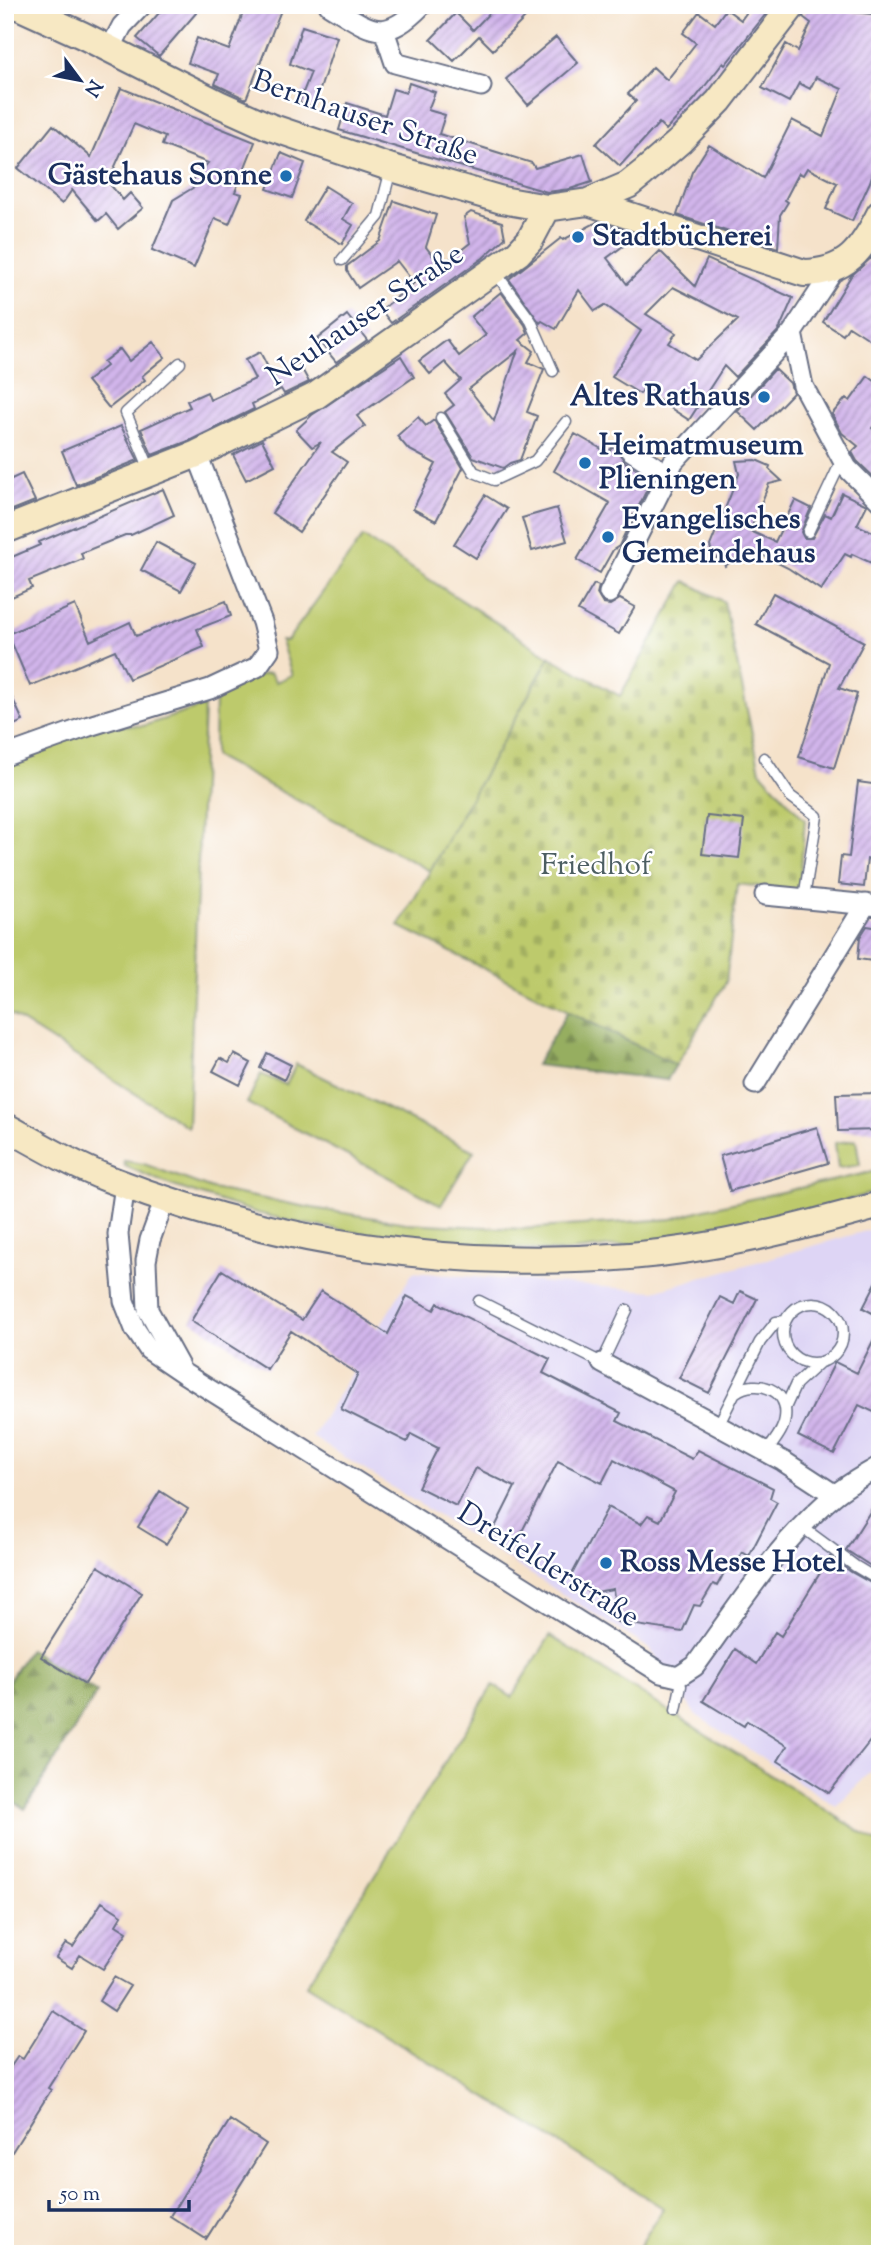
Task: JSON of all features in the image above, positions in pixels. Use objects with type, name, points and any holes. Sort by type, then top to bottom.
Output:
[{"type":"main road","name":"Bernhauser Straße","points":[[16,5],[270,127],[391,168],[502,200],[547,208],[587,202]]},
{"type":"main road","points":[[587,202],[628,185],[680,141],[719,101],[793,5]]},
{"type":"main road","points":[[628,185],[631,216]]},
{"type":"main road","points":[[587,202],[804,273],[820,273],[843,264],[861,248],[880,214]]},
{"type":"main road","name":"Neuhauser Straße","points":[[5,530],[197,454],[314,397],[518,253],[530,240],[547,208]]},
{"type":"main road","points":[[5,1126],[94,1173],[164,1199],[295,1235],[399,1253],[480,1259],[632,1256],[703,1246],[819,1222],[880,1205]]},
{"type":"street","points":[[110,49],[122,26],[142,5]]},
{"type":"street","points":[[329,5],[369,29],[384,30],[406,21],[422,5]]},
{"type":"street","points":[[384,30],[395,63],[481,86]]},
{"type":"street","points":[[609,593],[674,462],[792,333],[835,268]]},
{"type":"street","points":[[804,273],[810,305]]},
{"type":"street","points":[[792,333],[803,386],[847,468],[880,501]]},
{"type":"street","points":[[630,450],[668,475]]},
{"type":"street","points":[[5,756],[89,726],[210,690],[257,667],[269,650],[262,622],[197,454]]},
{"type":"street","points":[[755,1084],[873,905],[765,895]]},
{"type":"street","name":"Dreifelderstraße","points":[[125,1185],[118,1234],[124,1301],[135,1329],[149,1350],[661,1674],[678,1677]]},
{"type":"street","name":"Dreifelderstraße","points":[[164,1199],[146,1261],[148,1310],[183,1373]]},
{"type":"street","points":[[602,1363],[767,1452],[835,1495]]},
{"type":"street","points":[[678,1677],[695,1666],[770,1563],[802,1527],[835,1495],[880,1466]]},
{"type":"lane","points":[[342,260],[379,216],[391,168]]},
{"type":"lane","points":[[494,271],[531,321],[553,371]]},
{"type":"lane","points":[[152,473],[126,413],[180,363]]},
{"type":"lane","points":[[441,418],[474,472],[494,480],[535,461],[566,422]]},
{"type":"lane","points":[[808,531],[842,459]]},
{"type":"lane","points":[[764,758],[790,796],[817,816],[804,898]]},
{"type":"lane","points":[[479,1301],[602,1363],[627,1310]]},
{"type":"lane","points":[[767,1452],[784,1425],[785,1408],[796,1384],[835,1353],[841,1343],[842,1326],[834,1311],[819,1303],[808,1303],[797,1307],[785,1321],[783,1337],[790,1352],[804,1362],[821,1362]]},
{"type":"lane","points":[[718,1426],[760,1342],[776,1322],[785,1321]]},
{"type":"lane","points":[[735,1392],[751,1385],[767,1387],[777,1393],[785,1408]]},
{"type":"lane","points":[[802,1527],[880,1581]]},
{"type":"lane","points":[[676,1710],[681,1686],[678,1677]]},
{"type":"shaded area","points":[[880,1227],[880,1763],[836,1806],[696,1715],[650,1649],[312,1437],[413,1272],[654,1291]]},
{"type":"green space","points":[[363,537],[550,657],[430,871],[214,756],[215,693],[263,674],[270,673],[276,682],[292,675],[281,641],[287,641]]},
{"type":"green space","name":"Friedhof","points":[[685,581],[724,602],[760,771],[805,820],[799,891],[737,884],[726,982],[676,1065],[399,926],[550,657],[620,696]]},
{"type":"green space","points":[[204,706],[188,1127],[5,1011],[5,763],[105,724],[143,726]]},
{"type":"green space","points":[[568,1011],[676,1065],[667,1080],[536,1065]]},
{"type":"green space","points":[[296,1064],[474,1151],[441,1205],[247,1103],[261,1074],[286,1085]]},
{"type":"green space","points":[[856,1140],[860,1165],[838,1168],[835,1143]]},
{"type":"green space","points":[[124,1161],[144,1164],[212,1189],[312,1208],[406,1223],[522,1229],[672,1219],[701,1210],[876,1171],[880,1171],[880,1191],[823,1207],[636,1244],[562,1252],[403,1240],[299,1223],[257,1213],[170,1185],[125,1166]]},
{"type":"green space","points":[[550,1636],[880,1844],[879,2254],[635,2254],[663,2208],[306,1985],[493,1685],[512,1697]]},
{"type":"green space","points":[[29,1649],[97,1692],[25,1809],[5,1796],[5,1687]]},
{"type":"building","points":[[166,5],[203,5],[159,56],[137,38]]},
{"type":"building","points":[[246,5],[268,5],[281,10],[246,99],[215,84],[219,74],[188,63],[197,38],[229,50]]},
{"type":"building","points":[[497,5],[538,5],[493,50],[479,36],[454,61],[431,39],[456,13],[473,30]]},
{"type":"building","points":[[743,5],[773,5],[725,65],[723,63],[666,130],[659,123],[620,166],[596,144],[636,101],[628,94],[653,67],[667,80],[696,43],[683,33],[699,12],[715,24],[726,9],[741,20],[749,9]]},
{"type":"building","points":[[808,5],[850,5],[845,11],[880,15],[880,149],[870,182],[852,221],[826,209],[837,183],[807,168],[803,175],[799,173],[785,200],[788,202],[780,215],[778,248],[677,215],[692,172],[709,145],[763,178],[792,120],[823,136],[842,89],[816,77],[810,89],[799,83],[789,102],[762,88],[786,44],[798,51],[811,23],[803,17]]},
{"type":"building","points":[[302,26],[337,37],[314,108],[299,103],[311,72],[290,64]]},
{"type":"building","points":[[556,37],[578,63],[528,105],[506,79]]},
{"type":"building","points":[[409,83],[435,92],[428,110],[445,115],[439,134],[532,163],[535,168],[583,154],[592,182],[547,192],[339,130],[347,103],[385,115],[393,89],[406,93]]},
{"type":"building","points":[[121,88],[255,142],[235,192],[242,194],[229,224],[215,218],[194,268],[152,250],[173,200],[196,186],[191,182],[208,163],[162,145],[165,137],[134,124],[108,182],[123,200],[130,193],[143,208],[118,229],[106,214],[98,221],[72,190],[62,204],[18,168],[53,125],[91,157]]},
{"type":"building","name":"Gästehaus Sonne","points":[[281,153],[305,163],[292,198],[267,189]]},
{"type":"building","points":[[325,186],[352,203],[343,219],[353,225],[342,244],[304,221]]},
{"type":"building","points":[[394,201],[436,215],[426,247],[441,266],[470,243],[464,217],[471,212],[502,222],[505,238],[483,258],[391,323],[381,310],[414,283],[397,261],[358,288],[347,271],[347,266],[380,241]]},
{"type":"building","points":[[597,222],[631,233],[627,243],[607,258],[627,284],[660,251],[695,286],[707,259],[793,298],[779,330],[735,377],[724,366],[689,420],[643,390],[640,394],[612,377],[641,331],[605,305],[595,311],[579,290],[556,329],[542,321],[540,323],[509,279],[561,238],[563,240]],"holes":[[[673,287],[738,320],[696,360],[669,343],[676,333],[646,314]]]},
{"type":"building","points":[[871,258],[880,264],[880,346],[849,326],[843,335],[823,322],[851,276]]},
{"type":"building","points":[[501,292],[525,325],[528,333],[520,340],[534,351],[528,362],[544,369],[527,412],[537,416],[527,444],[520,460],[503,468],[473,457],[445,412],[454,405],[445,394],[461,380],[445,362],[430,374],[419,361],[447,340],[459,356],[486,335],[471,317]],"holes":[[[518,351],[494,421],[469,389]]]},
{"type":"building","points":[[347,315],[367,340],[336,362],[317,339]]},
{"type":"building","points":[[153,342],[165,357],[142,376],[145,380],[109,408],[87,381],[106,366],[103,362],[120,349],[129,361]]},
{"type":"building","points":[[260,352],[273,377],[298,362],[309,382],[284,394],[281,389],[252,404],[254,409],[191,440],[152,455],[141,429],[190,407],[187,401],[207,392],[210,400],[255,379],[245,360]]},
{"type":"building","points":[[401,356],[414,377],[357,416],[365,426],[332,452],[347,462],[299,532],[272,513],[321,442],[312,447],[296,430],[312,415]]},
{"type":"building","name":"Altes Rathaus","points":[[775,369],[790,383],[793,393],[757,430],[737,411]]},
{"type":"building","points":[[868,376],[880,385],[880,417],[872,428],[880,435],[880,483],[857,461],[852,452],[858,446],[842,433],[832,414],[846,398],[850,401]]},
{"type":"building","points":[[418,417],[426,426],[434,420],[463,468],[436,521],[413,509],[436,464],[408,449],[397,436]]},
{"type":"building","points":[[121,426],[138,460],[76,485],[62,451]]},
{"type":"building","points":[[575,434],[609,453],[612,447],[625,462],[652,479],[634,516],[630,515],[628,527],[619,546],[613,550],[600,573],[577,560],[610,503],[554,471]]},
{"type":"building","points":[[262,440],[275,465],[246,480],[233,455]]},
{"type":"building","points":[[756,460],[770,466],[769,469],[782,481],[769,484],[750,531],[775,542],[795,500],[811,508],[801,532],[804,538],[812,538],[825,514],[831,517],[842,493],[867,505],[857,525],[880,535],[880,567],[852,554],[851,557],[845,554],[821,590],[788,568],[754,551],[752,556],[745,553],[725,566],[722,556],[714,559],[710,546],[739,474],[736,461]]},
{"type":"building","points":[[22,474],[35,501],[5,513],[5,482]]},
{"type":"building","points":[[163,489],[174,515],[131,535],[81,553],[83,559],[29,581],[32,588],[5,600],[5,560],[40,545],[39,542]]},
{"type":"building","points":[[485,495],[507,509],[476,558],[454,544]]},
{"type":"building","points":[[557,508],[567,541],[532,551],[522,518]]},
{"type":"building","points":[[156,542],[196,563],[181,591],[141,570]]},
{"type":"building","points":[[594,584],[599,586],[597,594],[603,604],[610,605],[620,599],[635,607],[619,634],[578,611]]},
{"type":"building","points":[[773,593],[864,642],[839,688],[857,694],[834,768],[799,757],[829,663],[756,624]]},
{"type":"building","points":[[226,601],[231,616],[197,629],[204,647],[129,679],[115,650],[30,686],[8,634],[75,605],[90,641],[130,622],[136,636]]},
{"type":"building","points":[[5,682],[23,721],[5,729]]},
{"type":"building","points":[[858,782],[880,785],[880,830],[876,860],[867,859],[864,887],[838,884],[841,856],[849,857]]},
{"type":"building","points":[[707,816],[744,820],[739,858],[702,854]]},
{"type":"building","points":[[867,926],[880,928],[880,962],[858,959],[860,937]]},
{"type":"building","points":[[267,1053],[291,1065],[284,1080],[260,1068]]},
{"type":"building","points":[[234,1054],[251,1063],[240,1085],[213,1071],[220,1058],[229,1063]]},
{"type":"building","points":[[880,1093],[880,1130],[838,1131],[836,1094]]},
{"type":"building","points":[[817,1127],[828,1163],[730,1191],[720,1156]]},
{"type":"building","points":[[222,1270],[302,1320],[321,1291],[388,1334],[407,1296],[434,1310],[438,1303],[550,1359],[543,1373],[621,1413],[617,1421],[692,1459],[698,1450],[773,1488],[770,1498],[777,1502],[749,1556],[742,1552],[738,1560],[732,1558],[717,1586],[713,1584],[700,1606],[694,1605],[682,1632],[617,1622],[613,1589],[590,1593],[570,1578],[608,1507],[641,1524],[648,1515],[660,1521],[675,1492],[614,1459],[602,1483],[558,1461],[517,1541],[494,1529],[515,1487],[476,1468],[456,1506],[418,1487],[438,1448],[411,1434],[407,1442],[341,1409],[358,1374],[291,1331],[267,1369],[191,1321]]},
{"type":"building","points":[[880,1275],[880,1317],[863,1308]]},
{"type":"building","points":[[740,1291],[757,1299],[709,1393],[679,1378],[720,1297],[734,1304]]},
{"type":"building","points":[[880,1327],[880,1415],[859,1405],[834,1454],[798,1436],[835,1362],[857,1373]]},
{"type":"building","points":[[160,1491],[188,1509],[166,1544],[138,1527]]},
{"type":"building","points":[[880,1496],[880,1572],[846,1550]]},
{"type":"building","points":[[830,1557],[880,1588],[880,1740],[874,1736],[829,1793],[778,1761],[787,1746],[747,1721],[744,1726],[703,1701],[735,1649],[756,1664],[775,1632],[781,1636]]},
{"type":"building","points":[[98,1566],[142,1593],[85,1684],[41,1657]]},
{"type":"building","points":[[102,1902],[122,1915],[116,1925],[127,1932],[103,1969],[80,1955],[72,1968],[56,1958],[66,1943],[73,1947]]},
{"type":"building","points":[[114,1977],[130,1986],[114,2011],[99,2001]]},
{"type":"building","points":[[53,2011],[84,2031],[5,2163],[5,2075],[18,2056],[23,2059]]},
{"type":"building","points":[[230,2120],[266,2144],[206,2239],[170,2216]]},
{"type":"place","name":"Gästehaus Sonne","points":[[286,176]]},
{"type":"place","name":"Stadtbücherei","points":[[578,237]]},
{"type":"place","name":"Altes Rathaus","points":[[764,397]]},
{"type":"place","name":"Heimatmuseum Plieningen","points":[[585,463]]},
{"type":"place","name":"Evangelisches Gemeindehaus","points":[[608,537]]},
{"type":"place","name":"Ross Messe Hotel","points":[[606,1563]]}]
